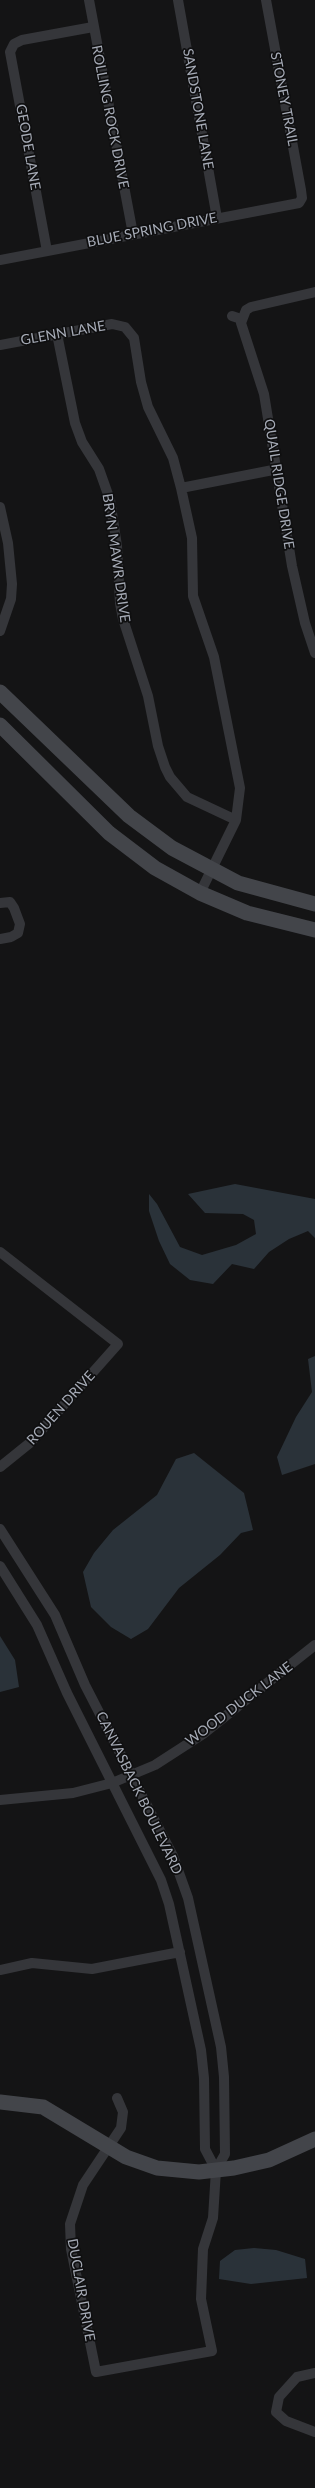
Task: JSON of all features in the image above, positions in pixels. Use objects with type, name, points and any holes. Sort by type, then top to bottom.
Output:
[{"type":"main road","points":[[0,692],[129,816],[172,848],[211,869],[258,890],[315,904]]},
{"type":"main road","points":[[0,725],[109,834],[155,868],[200,893],[247,913],[315,930]]},
{"type":"main road","points":[[0,2102],[43,2107],[126,2157],[157,2168],[198,2172],[216,2170],[269,2160],[315,2139]]},
{"type":"street","name":"ROLLING ROCK DRIVE","points":[[88,0],[133,234]]},
{"type":"street","name":"SANDSTONE LANE","points":[[178,0],[217,218]]},
{"type":"street","name":"STONEY TRAIL","points":[[266,0],[302,198]]},
{"type":"street","name":"GEODE LANE","points":[[47,251],[10,52],[14,44],[22,40],[93,28]]},
{"type":"street","name":"BLUE SPRING DRIVE","points":[[0,260],[299,203],[302,198]]},
{"type":"street","points":[[232,316],[242,318],[251,306],[315,292]]},
{"type":"street","name":"QUAIL RIDGE DRIVE","points":[[242,318],[242,331],[264,394],[278,469],[292,566],[305,623],[315,653]]},
{"type":"street","name":"GLENN LANE","points":[[0,345],[101,325],[125,327],[134,338],[141,382],[148,407],[173,458],[181,488]]},
{"type":"street","name":"BRYN MAWR DRIVE","points":[[57,334],[75,423],[82,442],[99,469],[110,500],[117,546],[123,619],[148,696],[158,746],[165,767],[170,777],[187,797],[236,820]]},
{"type":"street","points":[[200,893],[236,820],[240,800],[238,775],[214,657],[193,596],[192,538],[181,488],[278,469]]},
{"type":"street","points":[[0,506],[8,543],[12,584],[8,612],[0,631]]},
{"type":"street","points":[[0,903],[10,902],[20,924],[18,932],[11,937],[0,939]]},
{"type":"street","name":"ROUEN DRIVE","points":[[0,1252],[118,1344],[32,1442],[0,1468]]},
{"type":"street","name":"CANVASBACK BOULEVARD","points":[[0,1529],[55,1615],[85,1685],[177,1868],[188,1898],[221,2047],[224,2076],[225,2154],[216,2170],[213,2218],[203,2249],[201,2299],[212,2351],[96,2372]]},
{"type":"street","name":"CANVASBACK BOULEVARD","points":[[0,1566],[37,1625],[66,1693],[157,1870],[169,1904],[201,2050],[204,2078],[205,2149],[216,2170]]},
{"type":"street","name":"WOOD DUCK LANE","points":[[0,1800],[73,1793],[112,1783],[155,1765],[203,1734],[315,1645]]},
{"type":"street","points":[[0,1970],[32,1963],[92,1969],[180,1952]]},
{"type":"street","name":"DUCLAIR DRIVE","points":[[96,2372],[71,2249],[70,2224],[83,2185],[121,2128],[123,2112],[117,2098]]},
{"type":"street","points":[[315,2373],[297,2377],[279,2397],[276,2412],[286,2421],[315,2432]]},
{"type":"shaded area","points":[[235,1184],[315,1199],[315,1238],[308,1231],[289,1239],[269,1252],[254,1269],[232,1264],[213,1284],[190,1280],[170,1264],[159,1241],[149,1211],[149,1194],[157,1204],[180,1247],[202,1255],[236,1245],[256,1234],[254,1220],[243,1214],[205,1213],[188,1194]]},
{"type":"shaded area","points":[[315,1356],[315,1464],[282,1475],[277,1457],[296,1417],[312,1392],[308,1359]]},
{"type":"shaded area","points":[[194,1453],[244,1493],[253,1530],[241,1533],[220,1555],[179,1588],[148,1629],[131,1639],[111,1627],[91,1607],[83,1572],[94,1553],[113,1530],[157,1495],[176,1459]]},
{"type":"shaded area","points":[[0,1636],[15,1660],[19,1687],[0,1692]]},
{"type":"shaded area","points":[[254,2248],[276,2250],[305,2259],[307,2278],[251,2284],[219,2279],[220,2261],[235,2250]]}]
